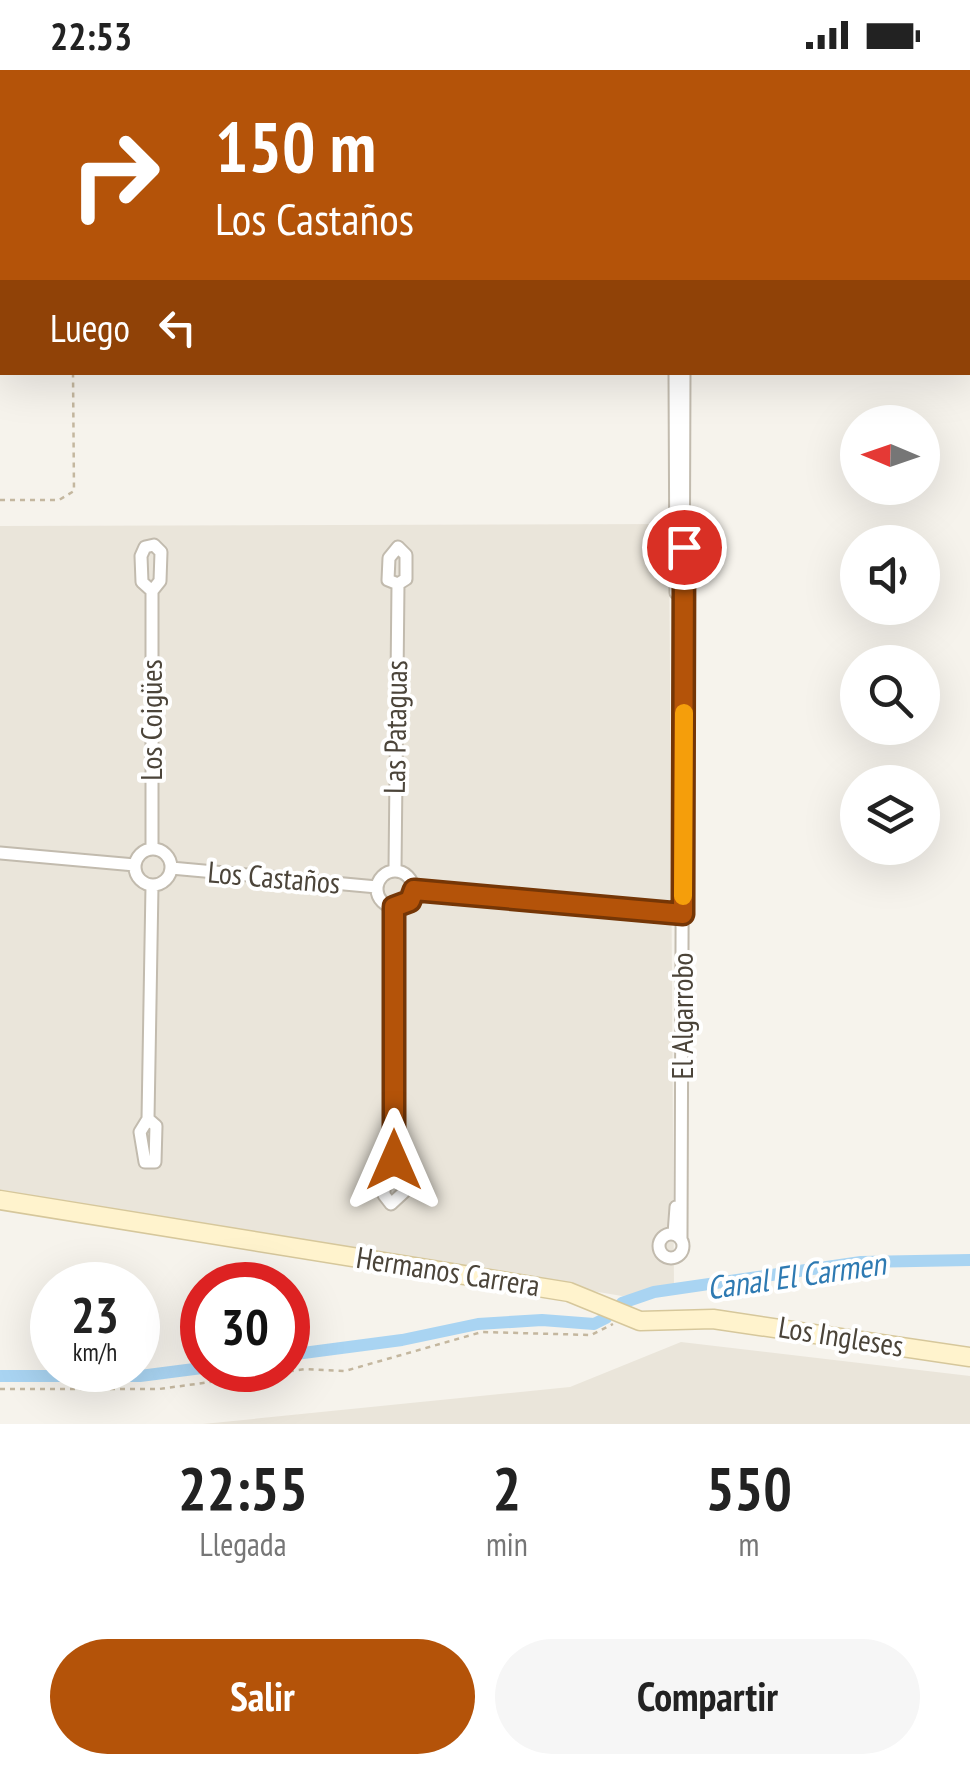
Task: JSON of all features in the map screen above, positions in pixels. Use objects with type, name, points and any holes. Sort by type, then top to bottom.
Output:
[{"type":"street","name":"El Algarrobo","points":[[675,375],[679,914]]},
{"type":"street","name":"El Algarrobo","points":[[678,1237],[684,375]]},
{"type":"street","name":"Las Pataguas","points":[[395,870],[398,584]]},
{"type":"street","name":"Los Coigües","points":[[152,591],[152,849]]},
{"type":"street","points":[[152,849],[166,854],[171,868],[165,882],[152,886],[139,879],[135,865],[139,856],[152,849]]},
{"type":"street","points":[[0,853],[135,865]]},
{"type":"street","name":"Los Castaños","points":[[171,868],[377,887]]},
{"type":"street","points":[[395,870],[409,876],[414,890],[410,901],[394,907],[382,901],[377,887],[383,875],[395,870]]},
{"type":"street","points":[[148,1119],[152,886]]},
{"type":"street","points":[[414,890],[679,914]]},
{"type":"street","points":[[394,907],[394,1160]]},
{"type":"street","name":"Hermanos Carrera","points":[[0,1200],[569,1292],[622,1315],[653,1323]]},
{"type":"street","name":"Los Ingleses","points":[[653,1323],[726,1320],[970,1357]]},
{"type":"path","points":[[0,500],[58,500],[74,491],[73,375]]},
{"type":"path","points":[[0,1389],[160,1389],[306,1368],[345,1371],[482,1332],[590,1335],[622,1315]]},
{"type":"shaded area","points":[[669,524],[674,1290],[622,1296],[0,1191],[0,526]]},
{"type":"shaded area","points":[[681,1342],[970,1376],[970,1424],[203,1424],[570,1387]]},
{"type":"waterway","name":"Canal El Carmen","points":[[622,1303],[654,1292],[861,1262],[970,1260]]},
{"type":"waterway","name":"Canal El Carmen","points":[[310,1352],[402,1340],[478,1324],[542,1320],[594,1324],[606,1318]]},
{"type":"waterway","name":"Canal El Carmen","points":[[0,1376],[140,1376],[180,1371]]},
{"type":"slow traffic","points":[[683,896],[684,713]]},
{"type":"route","points":[[394,1160],[394,907],[410,901],[414,890],[683,914],[684,547]]}]
